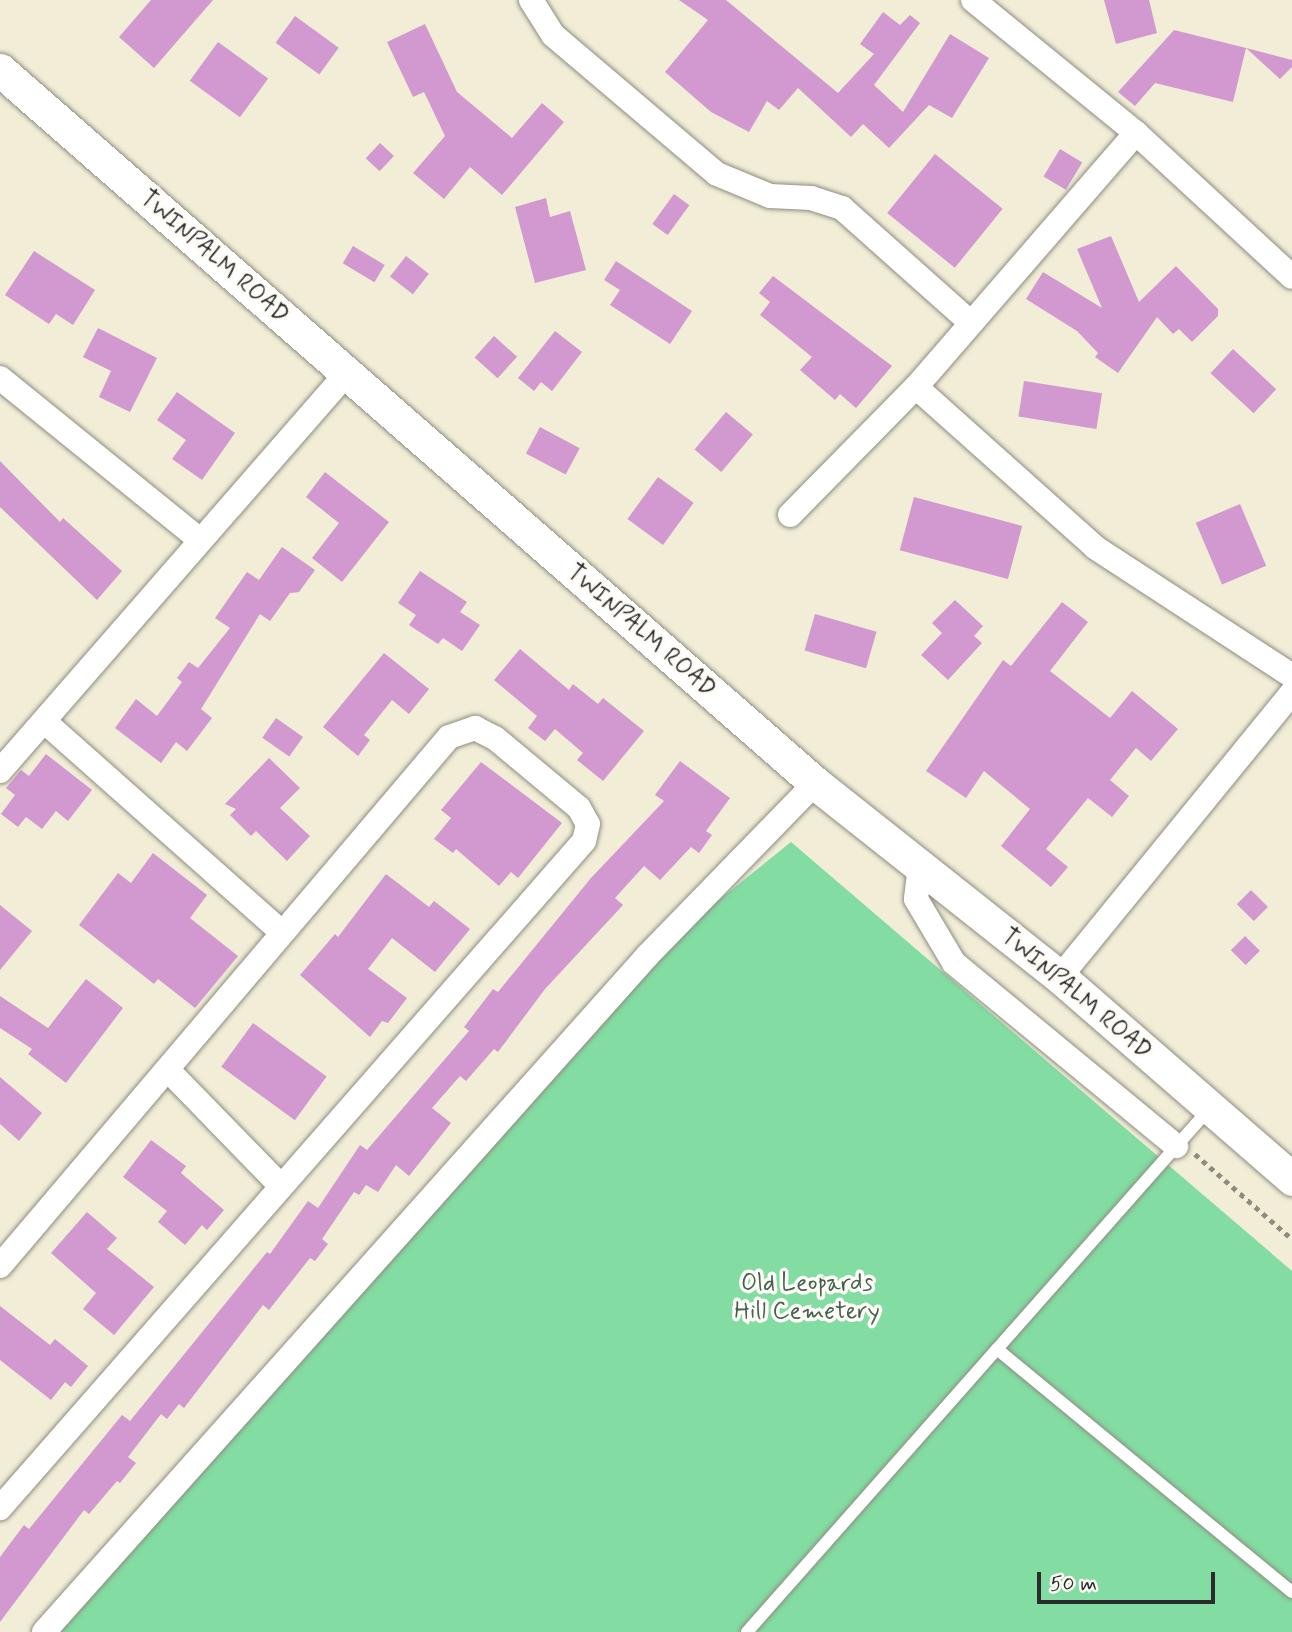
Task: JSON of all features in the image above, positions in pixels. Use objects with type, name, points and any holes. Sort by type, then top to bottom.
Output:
[{"type":"main road","name":"TWINPALM ROAD","points":[[0,70],[815,783],[1060,977],[1292,1179]]},
{"type":"street","points":[[531,0],[553,35],[717,174],[770,196],[811,198],[842,208],[970,322]]},
{"type":"street","points":[[973,0],[1136,132],[1292,277]]},
{"type":"street","points":[[790,515],[916,387],[1136,132]]},
{"type":"street","points":[[0,771],[347,373]]},
{"type":"street","points":[[0,378],[200,540]]},
{"type":"street","points":[[916,387],[1096,548],[1292,676]]},
{"type":"street","points":[[1060,977],[1292,693]]},
{"type":"street","points":[[45,722],[280,931]]},
{"type":"street","points":[[0,1266],[168,1070],[280,931],[449,737],[475,728],[495,738],[579,808],[588,824],[584,841],[280,1185],[0,1508]]},
{"type":"street","points":[[44,1632],[648,954],[815,783]]},
{"type":"street","points":[[920,866],[916,899],[954,962],[1178,1144]]},
{"type":"street","points":[[168,1070],[280,1185]]},
{"type":"lane","points":[[747,1632],[1210,1107]]},
{"type":"lane","points":[[997,1349],[1292,1592]]},
{"type":"path","points":[[1178,1144],[1292,1239]]},
{"type":"green space","name":"Old Leopards Hill Cemetery","points":[[791,842],[1292,1271],[1292,1632],[56,1632],[699,916]]},
{"type":"building","points":[[151,0],[213,0],[154,68],[119,37]]},
{"type":"building","points":[[679,0],[726,0],[838,93],[874,54],[860,44],[883,12],[900,25],[910,15],[920,23],[874,85],[903,112],[950,34],[989,58],[952,118],[929,105],[889,148],[863,124],[851,137],[798,88],[779,110],[767,101],[749,132],[711,112],[665,72],[708,20]]},
{"type":"building","points":[[1104,0],[1149,0],[1157,33],[1116,44]]},
{"type":"building","points":[[295,16],[339,48],[319,74],[276,43]]},
{"type":"building","points":[[425,24],[457,92],[512,138],[542,103],[564,122],[502,195],[470,167],[444,199],[413,173],[445,136],[424,92],[413,97],[387,42]]},
{"type":"building","points":[[1174,30],[1246,48],[1233,102],[1155,83],[1135,106],[1118,92]]},
{"type":"building","points":[[218,42],[268,78],[240,117],[190,81]]},
{"type":"building","points":[[1246,48],[1292,60],[1292,67],[1280,79]]},
{"type":"building","points":[[380,143],[394,156],[380,171],[366,158]]},
{"type":"building","points":[[1060,149],[1082,162],[1066,190],[1044,176]]},
{"type":"building","points":[[935,154],[1003,209],[955,268],[887,213]]},
{"type":"building","points":[[674,194],[689,205],[668,235],[652,224]]},
{"type":"building","points":[[546,198],[550,217],[570,211],[586,270],[535,283],[515,207]]},
{"type":"building","points":[[1111,236],[1139,302],[1176,266],[1218,309],[1218,316],[1192,342],[1179,329],[1173,334],[1157,317],[1118,373],[1095,357],[1098,353],[1077,331],[1026,299],[1043,272],[1102,308],[1077,249]]},
{"type":"building","points":[[353,246],[385,265],[374,282],[343,263]]},
{"type":"building","points":[[34,251],[95,290],[73,325],[56,314],[49,324],[5,295]]},
{"type":"building","points":[[406,256],[429,274],[413,294],[390,276]]},
{"type":"building","points":[[616,261],[692,311],[670,344],[610,305],[620,290],[604,280]]},
{"type":"building","points":[[773,276],[892,366],[856,408],[840,394],[835,400],[800,370],[812,357],[760,315],[770,302],[759,293]]},
{"type":"building","points":[[98,328],[157,358],[130,412],[99,397],[111,371],[83,357]]},
{"type":"building","points":[[555,331],[582,352],[552,391],[541,382],[534,391],[518,378]]},
{"type":"building","points":[[494,336],[517,357],[498,378],[475,358]]},
{"type":"building","points":[[1233,349],[1276,389],[1254,413],[1210,373]]},
{"type":"building","points":[[1024,381],[1102,393],[1096,429],[1018,417]]},
{"type":"building","points":[[177,392],[235,433],[202,480],[172,459],[186,440],[157,420]]},
{"type":"building","points":[[726,412],[753,434],[721,472],[695,450]]},
{"type":"building","points":[[540,427],[580,448],[566,475],[526,453]]},
{"type":"building","points":[[0,461],[60,522],[63,518],[122,571],[97,600],[0,507]]},
{"type":"building","points":[[325,472],[389,522],[342,582],[312,558],[339,523],[306,497]]},
{"type":"building","points":[[658,477],[694,503],[663,545],[627,519]]},
{"type":"building","points":[[914,497],[1022,526],[1008,579],[900,550]]},
{"type":"building","points":[[1240,504],[1266,566],[1222,584],[1196,523]]},
{"type":"building","points":[[282,547],[315,570],[299,592],[290,593],[270,621],[260,614],[201,709],[212,718],[187,751],[176,742],[161,763],[115,728],[136,699],[157,716],[182,682],[177,678],[189,662],[198,668],[230,628],[215,618],[247,572],[259,580]]},
{"type":"building","points":[[420,571],[467,602],[460,612],[480,625],[462,651],[443,638],[438,644],[409,625],[416,615],[398,603]]},
{"type":"building","points":[[955,600],[983,626],[974,636],[982,643],[948,680],[921,655],[942,633],[932,623]]},
{"type":"building","points":[[1062,602],[1088,622],[1050,671],[1110,718],[1132,691],[1178,729],[1151,761],[1136,748],[1110,780],[1129,796],[1112,817],[1088,798],[1046,849],[1068,867],[1051,887],[1001,846],[1030,809],[984,771],[966,798],[926,771],[1003,660],[1011,666]]},
{"type":"building","points":[[815,614],[877,632],[866,668],[805,651]]},
{"type":"building","points":[[520,649],[569,690],[573,684],[598,704],[603,698],[644,731],[603,781],[577,760],[583,753],[555,729],[545,741],[528,728],[537,716],[494,680]]},
{"type":"building","points":[[384,653],[429,689],[409,714],[392,700],[364,735],[370,740],[358,756],[323,727]]},
{"type":"building","points":[[276,718],[303,737],[289,757],[262,738]]},
{"type":"building","points":[[46,754],[92,790],[68,821],[56,811],[42,829],[26,817],[18,827],[1,814],[15,795],[6,788],[21,770],[29,776]]},
{"type":"building","points":[[269,758],[300,788],[280,808],[310,836],[287,861],[256,831],[251,836],[230,815],[236,809],[225,804]]},
{"type":"building","points":[[680,761],[730,798],[706,831],[712,835],[699,853],[691,847],[660,880],[644,866],[615,898],[623,905],[545,989],[498,1052],[494,1049],[466,1081],[460,1076],[432,1108],[451,1123],[409,1176],[396,1165],[378,1192],[366,1185],[359,1195],[354,1192],[322,1239],[328,1244],[315,1261],[310,1258],[269,1310],[263,1305],[184,1408],[179,1404],[167,1419],[161,1414],[128,1457],[136,1463],[89,1514],[84,1510],[0,1622],[0,1557],[24,1525],[29,1529],[122,1415],[130,1421],[267,1252],[270,1254],[308,1201],[318,1208],[360,1145],[367,1150],[469,1031],[464,1027],[493,989],[498,992],[591,878],[664,801],[655,795]]},
{"type":"building","points":[[481,762],[562,823],[518,878],[511,872],[499,886],[456,849],[453,853],[434,839],[451,818],[441,810]]},
{"type":"building","points":[[153,853],[207,895],[190,918],[238,956],[195,1008],[158,979],[154,984],[79,925],[118,873],[131,883]]},
{"type":"building","points":[[386,874],[429,907],[434,901],[470,929],[435,972],[392,938],[368,969],[407,998],[388,1023],[382,1021],[370,1037],[300,975],[335,934],[338,937]]},
{"type":"building","points":[[1251,890],[1268,907],[1254,921],[1237,904]]},
{"type":"building","points":[[0,905],[32,931],[0,970]]},
{"type":"building","points":[[1245,936],[1260,951],[1246,965],[1231,950]]},
{"type":"building","points":[[86,979],[123,1008],[66,1083],[28,1054],[32,1049],[0,1028],[0,996],[48,1028]]},
{"type":"building","points":[[253,1023],[327,1076],[295,1120],[221,1067]]},
{"type":"building","points":[[0,1077],[42,1113],[19,1141],[0,1124]]},
{"type":"building","points":[[151,1140],[186,1166],[181,1173],[224,1210],[207,1230],[202,1225],[185,1245],[158,1222],[167,1211],[123,1177]]},
{"type":"building","points":[[87,1212],[117,1238],[107,1249],[154,1287],[114,1335],[83,1309],[96,1293],[51,1253]]},
{"type":"building","points":[[0,1306],[50,1345],[55,1339],[88,1366],[71,1387],[65,1382],[51,1400],[0,1360]]}]
